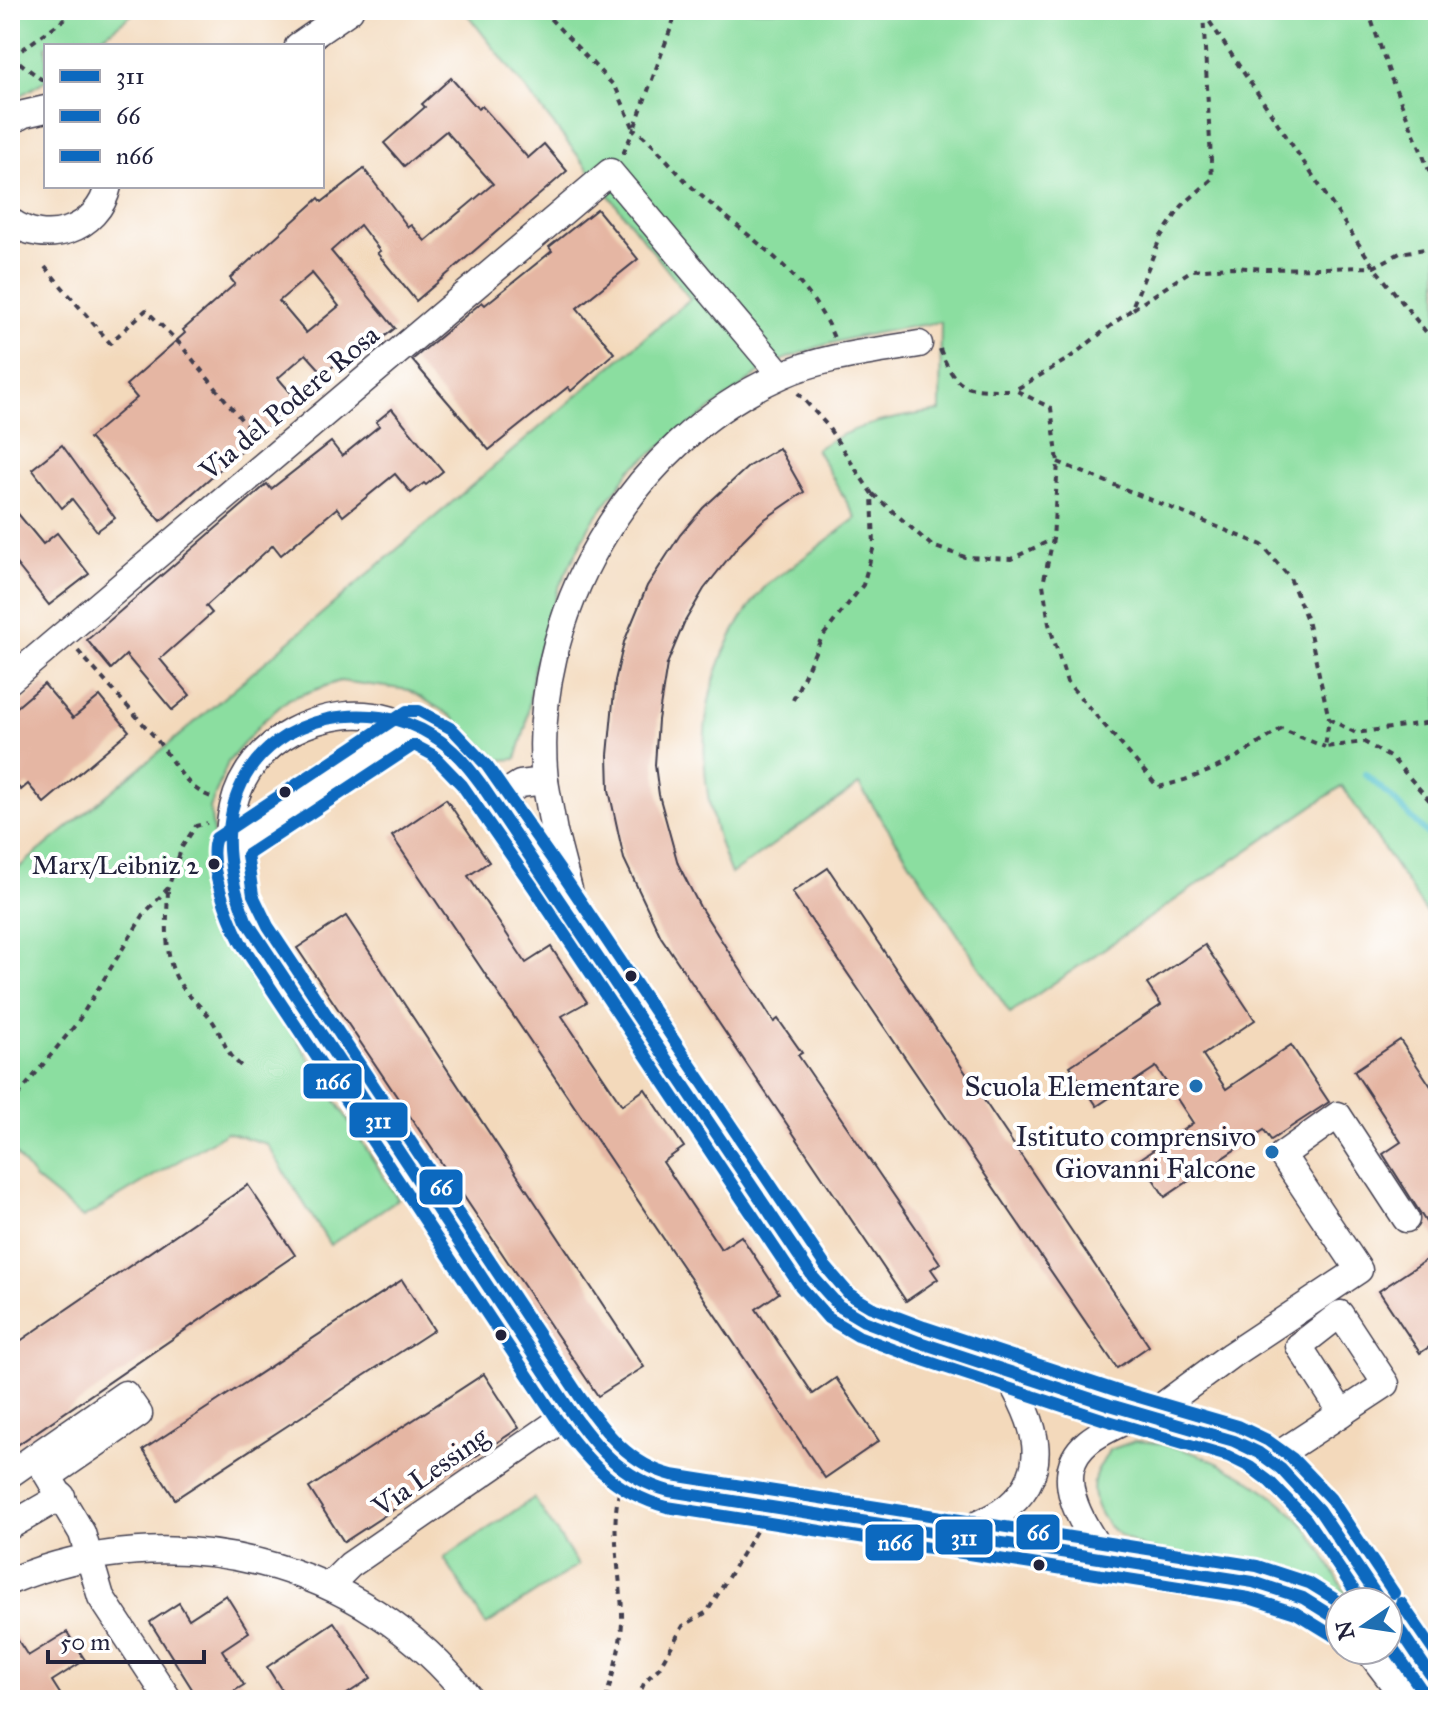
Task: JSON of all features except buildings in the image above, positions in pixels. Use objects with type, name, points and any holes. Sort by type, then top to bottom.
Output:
[{"type":"street","points":[[301,44],[350,10]]},
{"type":"street","points":[[10,122],[24,114],[44,109]]},
{"type":"street","name":"Via del Podere Rosa","points":[[10,680],[610,172],[781,375]]},
{"type":"street","points":[[10,221],[20,229],[40,234],[61,233],[80,226],[96,212],[107,188]]},
{"type":"street","points":[[579,927],[557,847],[545,781],[544,718],[552,662],[565,614],[595,550],[630,496],[670,453],[728,406],[781,375],[808,365],[919,344]]},
{"type":"street","points":[[1324,1611],[1303,1598],[1253,1582],[658,1489],[625,1473],[599,1448],[572,1412],[254,934],[236,891],[229,847],[232,812],[245,777],[263,753],[284,736],[311,721],[365,714],[413,726],[450,748],[492,802],[579,927],[813,1277],[831,1298],[864,1321],[1004,1370],[1234,1441],[1270,1460],[1315,1507],[1370,1586]]},
{"type":"street","points":[[229,847],[413,726]]},
{"type":"street","points":[[492,802],[520,784],[545,781]]},
{"type":"street","points":[[1105,1558],[1075,1505],[1070,1481],[1078,1453],[1105,1431],[1147,1414],[1359,1270],[1282,1155],[1338,1115],[1406,1219]]},
{"type":"street","points":[[956,1534],[1000,1513],[1019,1495],[1032,1474],[1035,1436],[1031,1417],[1004,1370]]},
{"type":"street","name":"Via Lessing","points":[[329,1586],[350,1565],[572,1412]]},
{"type":"street","points":[[1270,1460],[1342,1413]]},
{"type":"street","points":[[10,1474],[49,1476]]},
{"type":"street","points":[[10,1526],[49,1476]]},
{"type":"street","points":[[49,1476],[82,1533],[101,1597],[169,1700]]},
{"type":"street","points":[[10,1581],[89,1558],[153,1550],[202,1550],[262,1562],[329,1586],[410,1638],[441,1665],[471,1700]]},
{"type":"street","points":[[1404,1636],[1438,1686]]},
{"type":"street","points":[[1375,1666],[1384,1688],[1406,1700]]},
{"type":"path","points":[[44,81],[11,56],[77,10]]},
{"type":"path","points":[[542,10],[616,88],[634,129],[647,138],[695,190],[780,259],[827,321],[842,357]]},
{"type":"path","points":[[634,129],[680,10]]},
{"type":"path","points":[[1368,10],[1391,78],[1438,192]]},
{"type":"path","points":[[1204,11],[1374,267],[1438,347]]},
{"type":"path","points":[[1131,310],[1161,236],[1182,206],[1212,179],[1204,11]]},
{"type":"path","points":[[1433,340],[1438,222]]},
{"type":"path","points":[[1015,390],[1068,359],[1131,310],[1192,270],[1374,267],[1400,253],[1438,247]]},
{"type":"path","points":[[45,267],[110,343],[146,310],[180,344],[272,458]]},
{"type":"path","points":[[919,344],[937,342],[951,377],[969,389],[1015,390],[1051,408],[1058,462],[1053,539],[1043,584],[1049,624],[1067,682],[1158,787],[1195,778],[1221,766],[1281,729],[1325,747],[1364,742],[1393,759],[1438,810]]},
{"type":"path","points":[[781,375],[826,424],[872,494],[932,546],[965,557],[1011,559],[1053,539]]},
{"type":"path","points":[[1058,462],[1262,545],[1290,578],[1307,620],[1329,719],[1325,747]]},
{"type":"path","points":[[793,700],[822,637],[863,585],[874,546],[872,494]]},
{"type":"path","points":[[63,635],[155,737],[190,783],[200,793],[232,812]]},
{"type":"path","points":[[1329,719],[1356,733],[1438,721]]},
{"type":"path","points":[[232,812],[196,826],[182,847],[168,888],[167,924],[171,965],[177,981],[214,1022],[228,1055],[241,1066]]},
{"type":"path","points":[[10,1105],[77,1023],[144,914],[168,888]]},
{"type":"path","points":[[606,1700],[617,1657],[622,1617],[616,1518],[617,1497],[625,1473]]},
{"type":"path","points":[[637,1700],[645,1681],[659,1668],[683,1626],[707,1612],[770,1506]]},
{"type":"green space","points":[[10,10],[138,10],[93,44],[44,44],[44,81],[10,102]]},
{"type":"green space","points":[[464,10],[1438,10],[1438,930],[1342,786],[1010,1013],[859,785],[731,874],[709,800],[705,763],[706,726],[712,690],[723,654],[741,620],[764,588],[856,518],[816,449],[860,428],[940,411],[941,322],[896,329],[808,350],[766,368],[631,469],[590,525],[558,589],[534,668],[526,726],[516,759],[498,760],[451,716],[409,690],[340,681],[289,699],[262,722],[228,762],[210,808],[222,903],[243,954],[398,1199],[330,1245],[267,1144],[227,1132],[83,1218],[35,1179],[10,1147],[10,875],[182,733],[690,299]]},
{"type":"green space","points":[[1135,1441],[1181,1449],[1252,1482],[1292,1512],[1307,1529],[1342,1586],[1327,1586],[1280,1564],[1177,1554],[1131,1541],[1113,1530],[1096,1504],[1094,1482],[1109,1450]]},
{"type":"green space","points":[[534,1498],[578,1565],[486,1625],[444,1558]]},
{"type":"waterway","points":[[1365,774],[1438,845]]},
{"type":"transit line","name":"n66","points":[[1324,1630],[1296,1613],[1249,1598],[667,1507],[648,1501],[616,1483],[577,1446],[554,1415],[241,943],[216,876],[216,838],[407,711],[419,711],[452,729],[487,766],[826,1267],[849,1294],[871,1307],[924,1327],[1115,1390],[1238,1426],[1267,1440],[1292,1458],[1331,1499],[1389,1586]]},
{"type":"transit line","name":"311","points":[[1324,1611],[1303,1598],[1253,1582],[669,1491],[623,1469],[598,1447],[567,1406],[246,920],[231,869],[229,834],[235,799],[257,760],[277,741],[301,728],[327,719],[354,716],[382,717],[408,724],[440,741],[459,757],[481,784],[813,1277],[839,1306],[864,1321],[919,1342],[1110,1405],[1234,1441],[1259,1453],[1281,1469],[1319,1510],[1370,1586]]},
{"type":"transit line","name":"66","points":[[1324,1592],[1309,1583],[1257,1566],[672,1475],[631,1455],[609,1434],[580,1397],[268,926],[253,895],[247,855],[414,745],[433,755],[462,785],[800,1286],[828,1318],[858,1336],[914,1357],[1105,1420],[1228,1456],[1250,1467],[1270,1482],[1306,1519],[1351,1586]]},
{"type":"transit line","name":"n66","points":[[1404,1607],[1438,1657]]},
{"type":"transit line","name":"311","points":[[1404,1636],[1438,1686]]},
{"type":"transit line","name":"66","points":[[1404,1664],[1425,1695]]},
{"type":"place","name":"Marx/Leibniz 2","points":[[214,864]]},
{"type":"place","name":"Scuola Elementare","points":[[1196,1086]]},
{"type":"place","name":"Istituto comprensivo Giovanni Falcone","points":[[1272,1152]]}]
